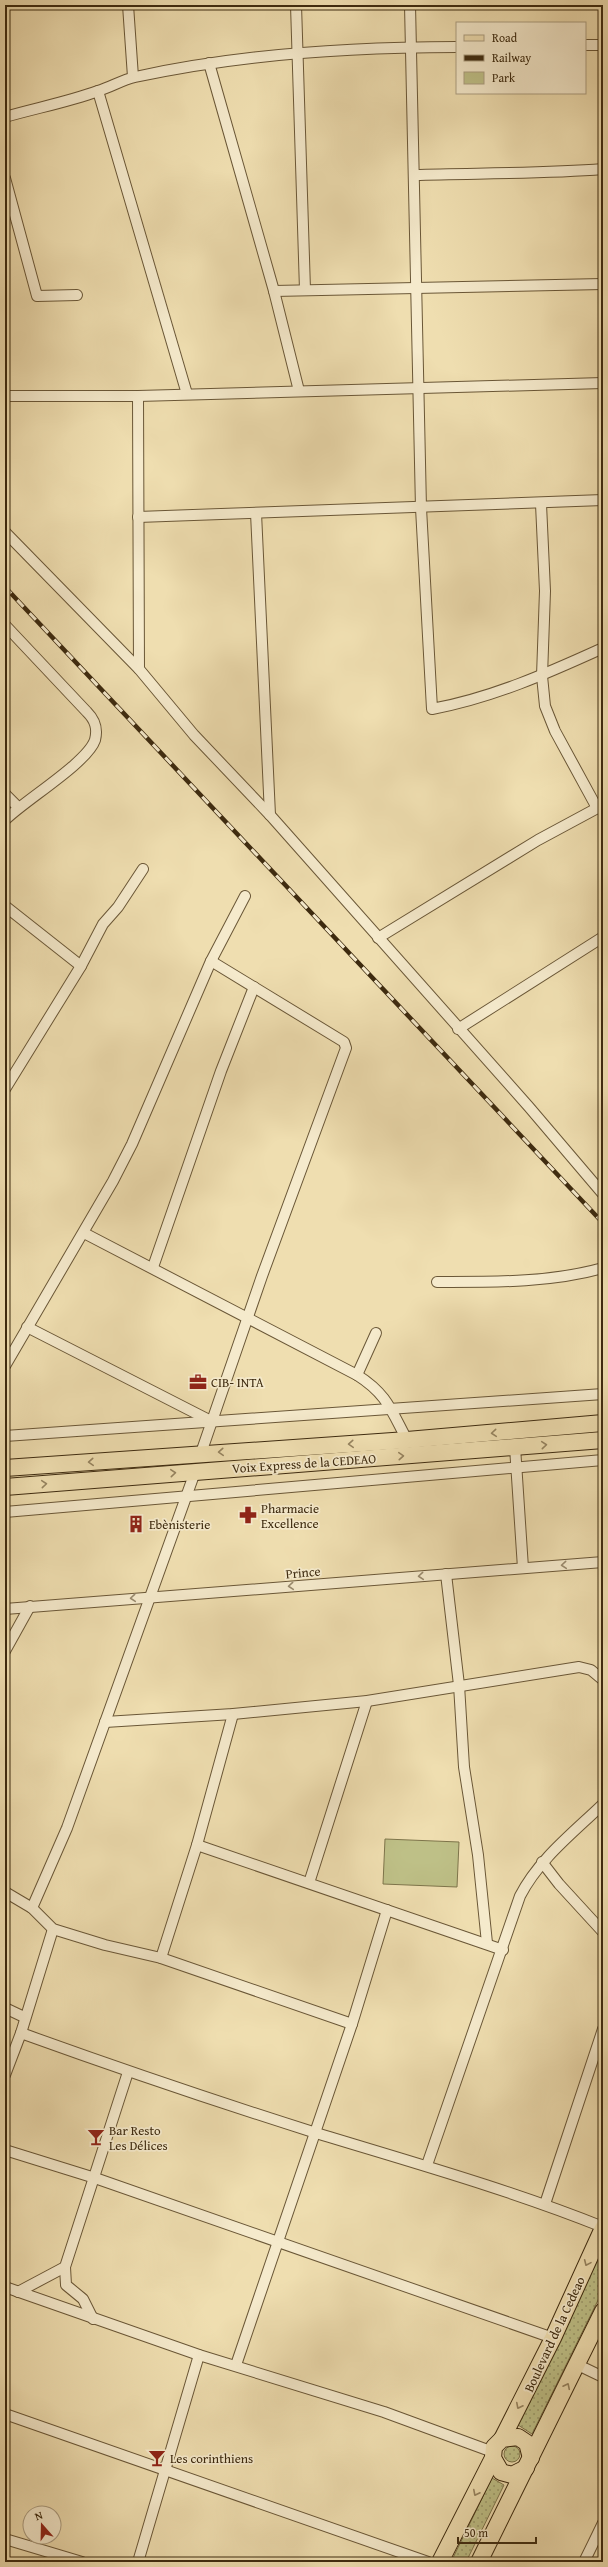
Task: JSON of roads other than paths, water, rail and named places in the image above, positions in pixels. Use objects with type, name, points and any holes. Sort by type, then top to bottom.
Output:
[{"type":"main road","points":[[5,1468],[201,1453],[407,1440],[603,1423]]},
{"type":"main road","name":"Voix Express de la CEDEAO","points":[[5,1487],[603,1440]]},
{"type":"main road","name":"Boulevard de la Cedeao","points":[[440,2562],[553,2338],[603,2227]]},
{"type":"main road","points":[[479,2562],[578,2365],[603,2311]]},
{"type":"main road","points":[[493,2455],[497,2468],[506,2474],[517,2474],[529,2463],[530,2448],[523,2439],[512,2436],[502,2439]]},
{"type":"street","points":[[128,5],[133,77]]},
{"type":"street","points":[[296,5],[305,290]]},
{"type":"street","points":[[410,5],[421,508],[432,708],[463,702],[542,676],[603,648]]},
{"type":"street","points":[[586,45],[603,45]]},
{"type":"street","points":[[5,117],[98,91],[133,77],[209,63],[297,53],[411,47],[456,47]]},
{"type":"street","points":[[209,63],[274,291],[299,391]]},
{"type":"street","points":[[98,91],[188,394]]},
{"type":"street","points":[[414,175],[513,171],[562,173],[603,170]]},
{"type":"street","points":[[5,178],[38,296],[77,295]]},
{"type":"street","points":[[274,291],[603,284]]},
{"type":"street","points":[[5,396],[138,396],[603,383]]},
{"type":"street","points":[[138,396],[139,670]]},
{"type":"street","points":[[138,517],[541,504],[603,500]]},
{"type":"street","points":[[378,938],[538,840],[600,806],[555,731],[545,706],[542,676],[545,591],[541,504]]},
{"type":"street","points":[[256,513],[270,815]]},
{"type":"street","points":[[5,532],[139,670],[194,735],[270,815],[603,1194]]},
{"type":"street","points":[[5,625],[94,720],[96,731],[94,741],[83,756],[18,807],[5,820]]},
{"type":"street","points":[[5,794],[18,807]]},
{"type":"street","points":[[5,1089],[81,966],[103,924],[118,907],[143,869]]},
{"type":"street","points":[[5,1366],[84,1233],[132,1144],[210,961],[245,896]]},
{"type":"street","points":[[5,906],[81,966]]},
{"type":"street","points":[[458,1029],[603,937]]},
{"type":"street","points":[[201,1453],[211,1421],[249,1318],[262,1276],[346,1048],[344,1042],[210,961]]},
{"type":"street","points":[[153,1267],[221,1071],[254,987]]},
{"type":"street","points":[[84,1233],[153,1267],[357,1375],[374,1386],[385,1398],[407,1440]]},
{"type":"street","points":[[437,1282],[509,1282],[575,1275],[603,1268]]},
{"type":"street","points":[[27,1327],[211,1421]]},
{"type":"street","points":[[357,1375],[376,1333]]},
{"type":"street","points":[[5,1436],[603,1394]]},
{"type":"street","points":[[515,1447],[523,1568]]},
{"type":"street","points":[[5,1512],[516,1466],[603,1460]]},
{"type":"street","points":[[32,1908],[67,1828],[195,1472]]},
{"type":"street","name":"Prince","points":[[5,1609],[603,1562]]},
{"type":"street","points":[[446,1574],[459,1685],[464,1767],[477,1849],[487,1943]]},
{"type":"street","points":[[5,1651],[30,1606]]},
{"type":"street","points":[[105,1722],[233,1714],[367,1701],[459,1685],[579,1667],[591,1670],[603,1680]]},
{"type":"street","points":[[309,1883],[367,1701]]},
{"type":"street","points":[[161,1958],[197,1845],[233,1714]]},
{"type":"street","points":[[427,2165],[503,1950],[520,1896],[528,1880],[542,1862],[603,1804]]},
{"type":"street","points":[[197,1845],[487,1943],[503,1950]]},
{"type":"street","points":[[542,1862],[559,1884],[603,1932]]},
{"type":"street","points":[[5,1892],[32,1908],[53,1929],[105,1945],[161,1958],[352,2024]]},
{"type":"street","points":[[236,2365],[352,2024],[387,1910]]},
{"type":"street","points":[[5,2075],[21,2033],[24,2017],[53,1929]]},
{"type":"street","points":[[5,2008],[24,2017]]},
{"type":"street","points":[[545,2204],[603,2029]]},
{"type":"street","points":[[21,2033],[128,2072],[314,2132],[427,2165],[545,2204],[603,2227]]},
{"type":"street","points":[[93,2318],[83,2299],[66,2285],[64,2267],[95,2178],[128,2072]]},
{"type":"street","points":[[5,2150],[95,2178],[553,2338]]},
{"type":"street","points":[[18,2292],[64,2267]]},
{"type":"street","points":[[5,2288],[199,2355],[236,2365],[384,2412],[493,2455]]},
{"type":"street","points":[[138,2562],[199,2355]]},
{"type":"street","points":[[578,2365],[603,2377]]},
{"type":"street","points":[[5,2414],[428,2562]]},
{"type":"street","points":[[584,2562],[603,2523]]},
{"type":"street","points":[[5,2539],[82,2562]]},
{"type":"railway","points":[[5,587],[603,1223]]},
{"type":"place","name":"CIB- INTA","points":[[198,1382]]},
{"type":"place","name":"Pharmacie Excellence","points":[[248,1515]]},
{"type":"place","name":"Ebènisterie","points":[[136,1524]]},
{"type":"place","name":"Bar Resto Les Délices","points":[[96,2137]]},
{"type":"place","name":"Les corinthiens","points":[[157,2458]]}]
